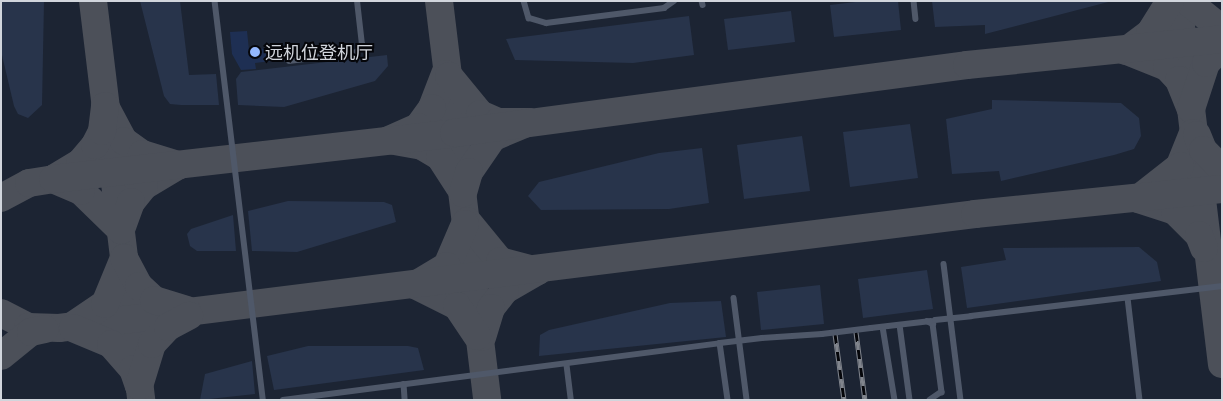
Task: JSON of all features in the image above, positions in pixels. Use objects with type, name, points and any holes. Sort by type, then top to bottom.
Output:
[{"type":"lane","points":[[215,1],[263,400]]},
{"type":"lane","points":[[289,61],[357,52],[362,45],[357,1]]},
{"type":"lane","points":[[524,1],[529,18],[546,23],[664,8],[674,1]]},
{"type":"lane","points":[[914,1],[916,19]]},
{"type":"lane","points":[[944,264],[961,400]]},
{"type":"lane","points":[[283,400],[567,365],[720,343],[884,327],[1222,286]]},
{"type":"lane","points":[[734,298],[747,400]]},
{"type":"lane","points":[[1128,298],[1140,400]]},
{"type":"lane","points":[[927,321],[934,324],[942,392],[930,400]]},
{"type":"lane","points":[[900,325],[910,400]]},
{"type":"lane","points":[[884,327],[895,400]]},
{"type":"lane","points":[[720,343],[728,400]]},
{"type":"lane","points":[[567,365],[571,400]]},
{"type":"lane","points":[[404,384],[405,400]]},
{"type":"shaded area","points":[[1,1],[1222,1],[1222,400],[1,400]]},
{"type":"shaded area","points":[[1,1],[44,1],[42,105],[28,118],[18,114],[14,106],[1,51]]},
{"type":"shaded area","points":[[140,1],[180,1],[189,75],[216,74],[219,105],[170,104],[164,96]]},
{"type":"shaded area","points":[[864,1],[898,1],[901,30],[834,37],[830,5]]},
{"type":"shaded area","points":[[932,1],[1112,1],[985,34],[985,25],[935,27]]},
{"type":"shaded area","points":[[791,11],[795,42],[728,50],[724,19]]},
{"type":"shaded area","points":[[689,16],[694,55],[633,63],[515,60],[506,39]]},
{"type":"shaded area","points":[[387,55],[388,66],[375,81],[284,107],[238,105],[236,79],[241,72]]},
{"type":"shaded area","points":[[992,100],[1121,103],[1139,118],[1141,136],[1134,149],[1001,181],[999,171],[952,174],[946,119],[992,109]]},
{"type":"shaded area","points":[[910,124],[918,178],[850,187],[843,132]]},
{"type":"shaded area","points":[[802,136],[810,191],[744,199],[737,145]]},
{"type":"shaded area","points":[[702,148],[709,203],[669,209],[541,210],[528,196],[539,182],[659,153]]},
{"type":"shaded area","points":[[288,201],[384,202],[392,205],[396,222],[297,252],[252,251],[248,211]]},
{"type":"shaded area","points":[[233,215],[236,251],[197,251],[190,246],[187,234],[191,229]]},
{"type":"shaded area","points":[[1139,247],[1157,262],[1161,281],[967,308],[961,267],[1006,260],[1003,248]]},
{"type":"shaded area","points":[[927,270],[933,309],[863,318],[858,279]]},
{"type":"shaded area","points":[[820,285],[824,324],[761,330],[757,292]]},
{"type":"shaded area","points":[[721,301],[726,337],[539,356],[540,335],[549,330],[670,303]]},
{"type":"shaded area","points":[[308,346],[408,346],[418,348],[424,370],[274,390],[267,356]]},
{"type":"shaded area","points":[[252,361],[255,394],[200,400],[205,374]]},
{"type":"building","name":"远机位登机厅","points":[[247,31],[249,50],[278,47],[280,60],[255,63],[256,69],[241,70],[232,54],[230,32]]},
{"type":"taxiway","points":[[93,1],[141,400]]},
{"type":"taxiway","points":[[439,1],[487,400]]},
{"type":"taxiway","points":[[1126,51],[1150,33],[1170,1]]},
{"type":"taxiway","points":[[1178,1],[1222,364]]},
{"type":"taxiway","points":[[1187,1],[1222,29]]},
{"type":"taxiway","points":[[1,198],[29,183],[53,179],[454,133],[967,65],[1222,39]]},
{"type":"taxiway","points":[[1127,51],[1167,67],[1179,80],[1191,109],[1206,63],[1222,47]]},
{"type":"taxiway","points":[[445,74],[432,108],[418,127],[389,140],[422,146],[440,157],[459,186]]},
{"type":"taxiway","points":[[449,76],[480,114],[498,122],[529,122],[493,137],[469,172],[463,193]]},
{"type":"taxiway","points":[[105,106],[124,141],[142,154],[179,165],[144,186],[131,202],[121,230],[81,191],[53,179],[80,163],[95,145],[102,131],[105,106]]},
{"type":"taxiway","points":[[1193,133],[1180,166],[1138,199],[1175,211],[1199,235],[1204,248]]},
{"type":"taxiway","points":[[1197,135],[1203,150],[1222,169]]},
{"type":"taxiway","points":[[1,313],[28,327],[59,328],[975,214],[1222,189]]},
{"type":"taxiway","points":[[467,221],[500,261],[538,271],[505,290],[491,308],[482,337]]},
{"type":"taxiway","points":[[465,224],[447,266],[415,285],[457,306],[477,336]]},
{"type":"taxiway","points":[[75,324],[105,304],[124,258],[139,286],[154,300],[187,310]]},
{"type":"taxiway","points":[[73,328],[111,344],[133,369],[139,386],[152,344],[168,327],[189,316]]},
{"type":"taxiway","points":[[1,356],[31,332],[45,329]]},
{"type":"railway","points":[[856,332],[865,400]]},
{"type":"railway","points":[[835,334],[844,400]]},
{"type":"place","name":"远机位登机厅","points":[[255,52]]}]
